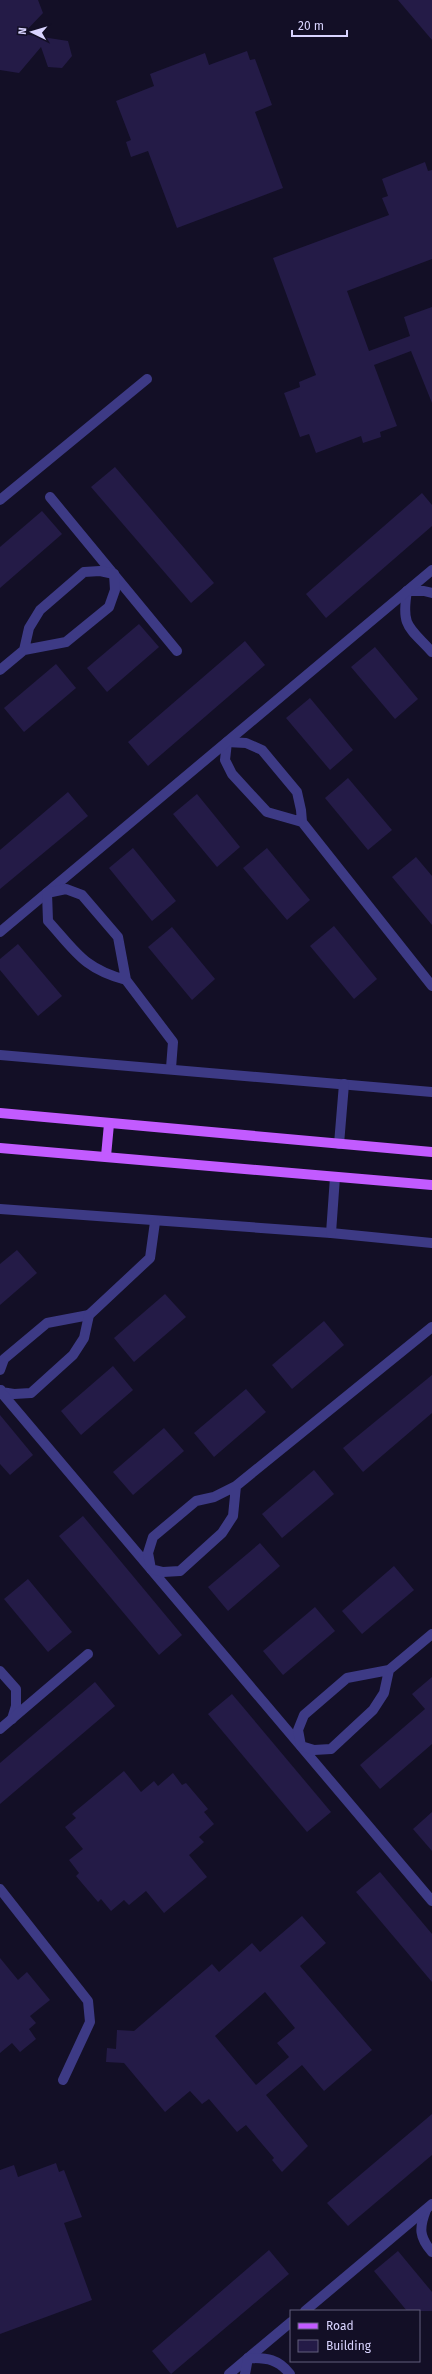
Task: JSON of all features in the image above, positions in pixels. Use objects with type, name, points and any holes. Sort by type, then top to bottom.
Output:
[{"type":"main road","points":[[0,1113],[432,1152]]},
{"type":"main road","points":[[106,1156],[109,1124]]},
{"type":"main road","points":[[0,1148],[432,1185]]},
{"type":"street","points":[[0,500],[146,379]]},
{"type":"street","points":[[50,498],[177,651]]},
{"type":"street","points":[[0,932],[432,570]]},
{"type":"street","points":[[24,650],[30,628],[40,610],[84,572],[100,571],[114,574]]},
{"type":"street","points":[[0,670],[24,650],[66,642],[109,607],[115,590],[114,574]]},
{"type":"street","points":[[407,591],[424,591],[432,593]]},
{"type":"street","points":[[407,591],[404,606],[406,623],[432,652]]},
{"type":"street","points":[[227,742],[246,743],[262,750],[297,792],[302,822],[432,986]]},
{"type":"street","points":[[227,742],[225,760],[232,774],[268,812],[302,822]]},
{"type":"street","points":[[47,893],[66,889],[82,894],[118,937],[126,980],[173,1042],[171,1068]]},
{"type":"street","points":[[47,893],[48,921],[86,964],[104,974],[126,980]]},
{"type":"street","points":[[0,1055],[171,1068],[432,1092]]},
{"type":"street","points":[[339,1144],[344,1084]]},
{"type":"street","points":[[331,1233],[335,1177]]},
{"type":"street","points":[[0,1209],[155,1222],[331,1233],[432,1243]]},
{"type":"street","points":[[0,1370],[4,1359],[47,1323],[89,1315],[150,1258],[155,1222]]},
{"type":"street","points":[[0,1389],[14,1394],[31,1393],[73,1355],[84,1338],[89,1315]]},
{"type":"street","points":[[151,1569],[148,1553],[153,1537],[196,1501],[214,1497],[236,1486],[432,1327]]},
{"type":"street","points":[[0,1389],[432,1901]]},
{"type":"street","points":[[151,1569],[163,1572],[180,1571],[222,1533],[233,1516],[236,1486]]},
{"type":"street","points":[[301,1746],[298,1730],[304,1715],[347,1678],[389,1670],[432,1634]]},
{"type":"street","points":[[0,1729],[88,1654]]},
{"type":"street","points":[[301,1746],[314,1750],[331,1748],[373,1710],[384,1693],[389,1670]]},
{"type":"street","points":[[0,1671],[16,1690],[13,1718]]},
{"type":"street","points":[[0,1721],[13,1718]]},
{"type":"street","points":[[0,1889],[88,2001],[90,2022],[63,2080]]},
{"type":"street","points":[[430,2208],[421,2225],[422,2241],[432,2252]]},
{"type":"street","points":[[306,2310],[430,2208]]},
{"type":"street","points":[[229,2374],[290,2323]]},
{"type":"street","points":[[246,2374],[248,2358]]},
{"type":"street","points":[[248,2358],[265,2358],[282,2364],[290,2374]]},
{"type":"building","points":[[0,0],[38,0],[43,13],[23,34],[68,41],[72,56],[62,68],[48,67],[41,47],[19,73],[0,70]]},
{"type":"building","points":[[398,0],[432,0],[432,40]]},
{"type":"building","points":[[247,51],[250,60],[255,59],[272,105],[255,112],[283,188],[177,228],[148,151],[131,157],[126,142],[131,140],[116,101],[154,86],[150,74],[205,53],[209,65]]},
{"type":"building","points":[[425,162],[428,171],[432,170],[432,259],[347,291],[369,351],[410,336],[404,317],[432,307],[432,403],[411,351],[374,365],[397,426],[380,432],[381,437],[363,443],[361,436],[316,453],[309,434],[300,437],[284,393],[300,387],[299,382],[316,375],[273,258],[389,215],[382,198],[388,196],[382,179]]},
{"type":"building","points":[[115,467],[214,583],[191,603],[91,487]]},
{"type":"building","points":[[422,493],[432,505],[432,526],[326,618],[306,594]]},
{"type":"building","points":[[42,511],[62,534],[0,588],[0,547]]},
{"type":"building","points":[[139,624],[159,647],[107,692],[87,668]]},
{"type":"building","points":[[245,641],[265,665],[148,766],[128,742]]},
{"type":"building","points":[[375,647],[418,699],[395,719],[351,667]]},
{"type":"building","points":[[56,664],[76,688],[24,732],[4,708]]},
{"type":"building","points":[[310,698],[353,750],[330,770],[286,718]]},
{"type":"building","points":[[348,778],[392,830],[368,850],[325,798]]},
{"type":"building","points":[[68,792],[88,816],[0,889],[0,850]]},
{"type":"building","points":[[197,794],[240,847],[217,867],[173,814]]},
{"type":"building","points":[[133,848],[176,901],[152,921],[109,868]]},
{"type":"building","points":[[267,848],[310,900],[287,920],[243,868]]},
{"type":"building","points":[[416,857],[432,876],[432,925],[392,877]]},
{"type":"building","points":[[334,926],[377,979],[354,999],[310,946]]},
{"type":"building","points":[[172,927],[215,979],[192,1000],[148,947]]},
{"type":"building","points":[[18,944],[62,996],[38,1016],[0,970],[0,959]]},
{"type":"building","points":[[17,1250],[37,1273],[0,1305],[0,1264]]},
{"type":"building","points":[[165,1294],[186,1317],[134,1362],[114,1338]]},
{"type":"building","points":[[324,1321],[344,1345],[292,1389],[272,1365]]},
{"type":"building","points":[[113,1366],[133,1390],[81,1435],[61,1411]]},
{"type":"building","points":[[432,1375],[432,1413],[363,1472],[343,1448]]},
{"type":"building","points":[[246,1389],[266,1412],[214,1457],[194,1433]]},
{"type":"building","points":[[0,1415],[33,1455],[10,1475],[0,1464]]},
{"type":"building","points":[[164,1428],[184,1451],[133,1495],[113,1472]]},
{"type":"building","points":[[314,1470],[334,1494],[282,1538],[262,1514]]},
{"type":"building","points":[[83,1516],[182,1635],[159,1655],[59,1536]]},
{"type":"building","points":[[260,1543],[280,1566],[228,1611],[208,1587]]},
{"type":"building","points":[[394,1566],[414,1590],[362,1634],[342,1611]]},
{"type":"building","points":[[28,1579],[72,1632],[48,1652],[4,1599]]},
{"type":"building","points":[[315,1607],[335,1631],[283,1675],[263,1651]]},
{"type":"building","points":[[432,1677],[432,1744],[380,1789],[360,1765],[425,1709],[412,1694]]},
{"type":"building","points":[[95,1682],[115,1706],[0,1804],[0,1763]]},
{"type":"building","points":[[232,1694],[331,1812],[307,1832],[208,1714]]},
{"type":"building","points":[[124,1771],[141,1792],[154,1781],[158,1786],[173,1773],[182,1785],[186,1783],[208,1809],[204,1812],[214,1824],[199,1837],[204,1842],[189,1855],[207,1877],[164,1913],[146,1891],[129,1905],[124,1900],[111,1911],[101,1899],[98,1902],[76,1876],[79,1873],[69,1860],[83,1849],[65,1827],[76,1818],[72,1814]]},
{"type":"building","points":[[432,1812],[432,1851],[413,1829]]},
{"type":"building","points":[[380,1872],[432,1934],[432,1982],[356,1892]]},
{"type":"building","points":[[302,1916],[326,1943],[300,1966],[372,2050],[324,2091],[302,2065],[266,2095],[308,2146],[282,2172],[272,2160],[274,2158],[246,2125],[237,2132],[209,2099],[202,2104],[190,2091],[165,2112],[124,2063],[106,2062],[107,2048],[116,2049],[117,2030],[134,2031],[212,1964],[219,1972],[252,1943],[260,1952]],"holes":[[[265,1992],[295,2028],[277,2043],[289,2057],[256,2085],[215,2036]]]},
{"type":"building","points":[[0,1958],[18,1980],[27,1972],[50,2000],[30,2016],[36,2023],[29,2029],[36,2039],[20,2052],[12,2043],[0,2053]]},
{"type":"building","points":[[432,2114],[432,2155],[348,2226],[327,2203]]},
{"type":"building","points":[[56,2163],[59,2172],[64,2170],[82,2217],[64,2223],[92,2300],[0,2334],[0,2170],[14,2165],[18,2177]]},
{"type":"building","points":[[269,2250],[289,2274],[171,2374],[152,2351]]},
{"type":"building","points":[[398,2251],[432,2292],[432,2311],[406,2310],[374,2271]]}]
